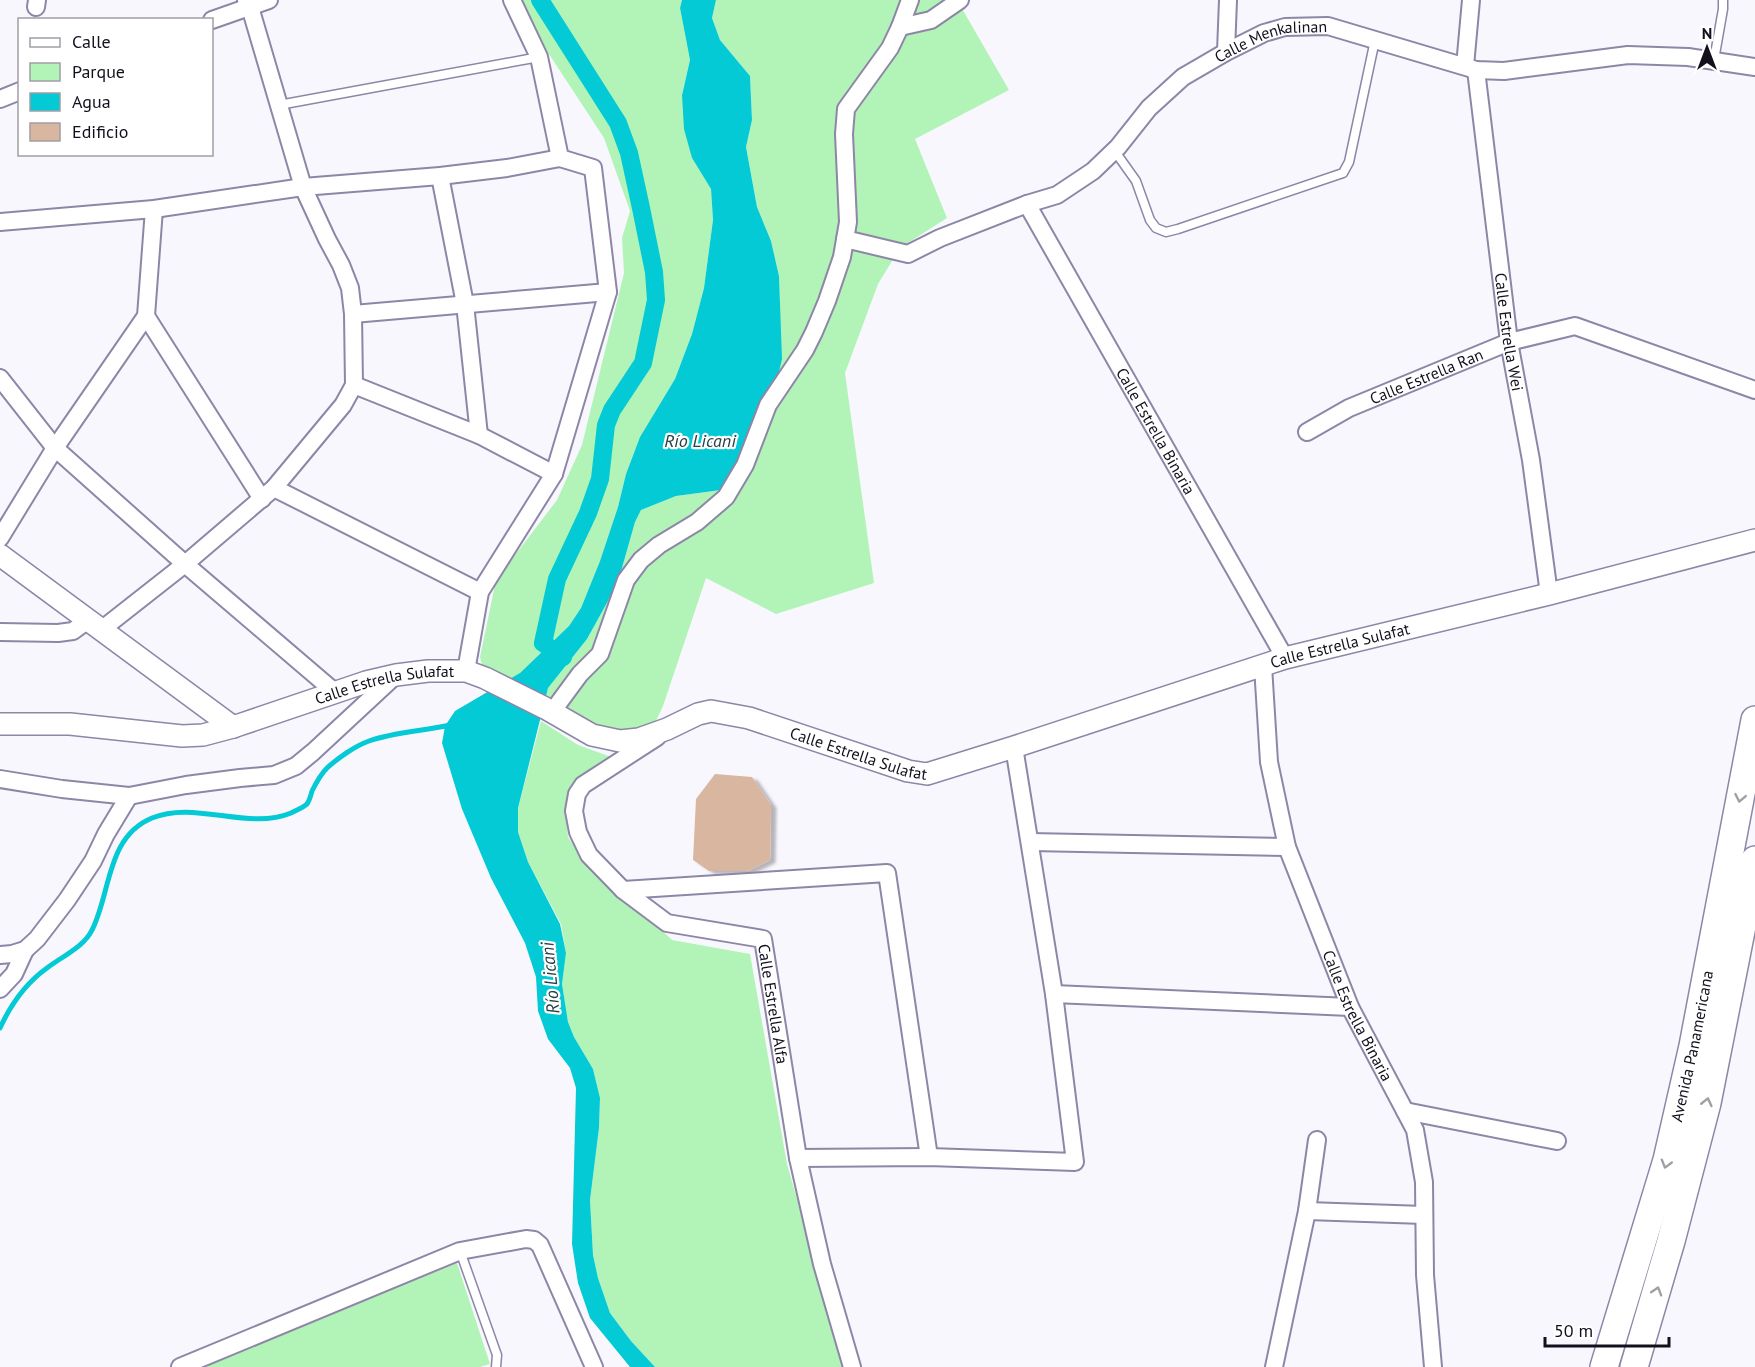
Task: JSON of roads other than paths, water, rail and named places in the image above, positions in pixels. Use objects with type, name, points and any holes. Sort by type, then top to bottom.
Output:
[{"type":"main road","name":"Avenida Panamericana","points":[[1604,1367],[1667,1160],[1693,1046],[1755,720]]},
{"type":"main road","name":"Avenida Panamericana","points":[[1634,1367],[1671,1241],[1707,1103],[1755,860]]},
{"type":"street","points":[[213,20],[248,3],[269,0]]},
{"type":"street","points":[[512,0],[539,57],[560,158]]},
{"type":"street","points":[[548,710],[600,654],[626,580],[641,560],[659,545],[697,522],[726,497],[745,465],[768,405],[805,350],[827,301],[838,268],[848,222],[844,134],[846,109],[890,48],[910,0]]},
{"type":"street","points":[[900,27],[931,20],[960,0]]},
{"type":"street","points":[[1226,52],[1228,0]]},
{"type":"street","name":"Calle Estrella Wei","points":[[1471,0],[1470,68],[1509,342],[1531,460],[1549,594]]},
{"type":"street","points":[[0,632],[58,633],[94,625],[185,564],[268,494],[343,405],[354,385],[353,314],[350,288],[303,187],[248,3]]},
{"type":"street","name":"Calle Menkalinan","points":[[845,239],[909,254],[940,238],[1027,204],[1057,195],[1093,171],[1149,108],[1184,77],[1264,33],[1286,27],[1328,26],[1470,68],[1504,71],[1628,55],[1688,57],[1755,66]]},
{"type":"street","points":[[0,99],[18,92]]},
{"type":"street","points":[[0,222],[154,209],[303,187],[507,168],[560,158],[593,168],[609,292],[554,474],[480,592],[475,674]]},
{"type":"street","points":[[440,176],[465,304],[479,435]]},
{"type":"street","name":"Calle Estrella Binaria","points":[[1027,204],[1285,658]]},
{"type":"street","points":[[0,538],[55,448],[146,316],[154,209]]},
{"type":"street","points":[[353,314],[609,292]]},
{"type":"street","points":[[146,316],[268,494],[480,592]]},
{"type":"street","name":"Calle Estrella Ran","points":[[1307,432],[1349,408],[1509,342],[1575,326],[1755,390]]},
{"type":"street","points":[[0,378],[55,448],[185,564],[336,693]]},
{"type":"street","points":[[354,385],[479,435],[554,474]]},
{"type":"street","name":"Calle Estrella Sulafat","points":[[0,724],[70,724],[182,736],[203,735],[366,682],[428,671],[475,674],[548,710],[592,735],[620,741],[639,739],[698,714],[711,711],[749,718],[908,771],[927,774],[1285,658],[1549,594],[1755,540]]},
{"type":"street","points":[[0,555],[233,727]]},
{"type":"street","name":"Calle Estrella Binaria","points":[[1263,666],[1269,762],[1287,847],[1350,1006],[1415,1130],[1424,1182],[1425,1275],[1433,1367]]},
{"type":"street","points":[[0,779],[62,789],[129,796],[186,785],[274,775],[296,766],[396,675]]},
{"type":"street","name":"Calle Estrella Alfa","points":[[667,729],[634,753],[583,784],[577,794],[574,811],[578,832],[589,855],[623,890],[667,923],[764,939],[798,1158],[822,1264],[852,1367]]},
{"type":"street","points":[[798,1158],[929,1157],[1075,1162],[1054,994],[1014,747]]},
{"type":"street","points":[[0,955],[25,950],[38,939],[68,900],[93,861],[129,796]]},
{"type":"street","points":[[1030,842],[1287,847]]},
{"type":"street","points":[[623,890],[887,873],[929,1157]]},
{"type":"street","points":[[0,989],[14,974],[25,950]]},
{"type":"street","points":[[1054,994],[1350,1006]]},
{"type":"street","points":[[1405,1111],[1557,1141]]},
{"type":"street","points":[[1274,1367],[1307,1211],[1317,1140]]},
{"type":"street","points":[[1307,1211],[1424,1215]]},
{"type":"street","points":[[191,1365],[460,1251],[526,1239],[534,1240],[540,1245],[594,1367]]},
{"type":"lane","points":[[1714,60],[1723,0]]},
{"type":"lane","points":[[1114,150],[1136,181],[1150,220],[1156,228],[1166,232],[1343,173],[1349,162],[1375,40]]},
{"type":"lane","points":[[279,105],[539,57]]},
{"type":"lane","points":[[460,1251],[498,1355],[496,1367]]},
{"type":"water","name":"Río Licani","points":[[682,0],[716,0],[712,18],[720,40],[750,76],[752,120],[746,147],[757,207],[771,241],[779,276],[782,359],[774,393],[740,478],[721,490],[676,496],[641,510],[635,522],[620,575],[608,601],[587,639],[548,688],[518,808],[518,832],[528,862],[560,924],[566,953],[562,984],[568,1022],[593,1069],[600,1098],[599,1128],[590,1200],[593,1255],[598,1278],[610,1313],[655,1367],[630,1367],[590,1318],[578,1283],[572,1244],[576,1088],[570,1068],[548,1039],[538,1011],[536,977],[525,943],[491,878],[462,809],[442,743],[445,726],[455,711],[520,673],[569,626],[581,608],[600,561],[626,474],[640,437],[675,379],[692,334],[704,288],[713,220],[711,189],[692,158],[684,129],[682,95],[690,60],[680,8]]},
{"type":"waterway","points":[[540,0],[618,123],[629,153],[641,208],[654,272],[656,300],[643,363],[612,410],[606,425],[600,479],[588,513],[557,579],[543,643],[563,657]]},
{"type":"waterway","points":[[0,1028],[14,1002],[32,980],[84,942],[98,915],[118,852],[126,838],[137,827],[152,818],[169,813],[204,813],[257,819],[274,818],[291,813],[307,804],[315,785],[327,768],[358,746],[389,736],[450,725]]}]
